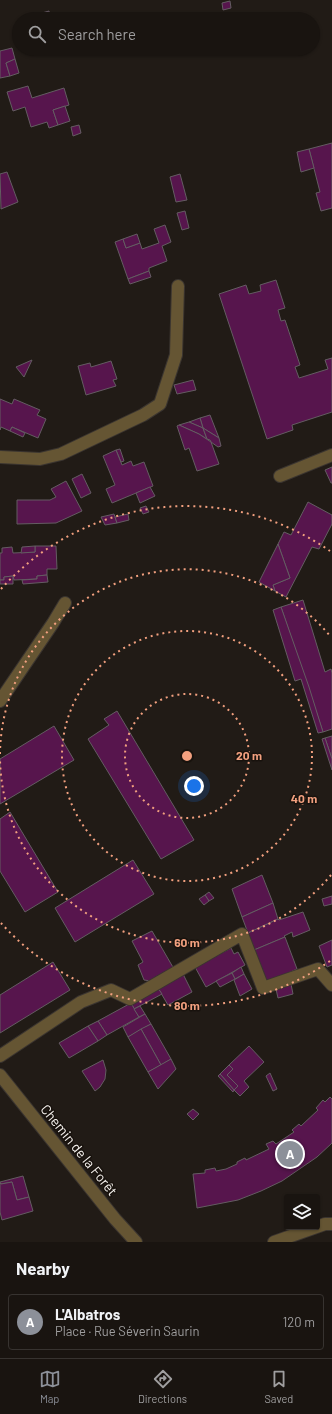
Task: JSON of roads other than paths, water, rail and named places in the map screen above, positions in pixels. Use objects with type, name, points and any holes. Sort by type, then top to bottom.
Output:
[{"type":"street","points":[[0,457],[40,459],[61,454],[143,415],[160,404],[176,355],[178,286]]},
{"type":"street","points":[[280,476],[332,455]]},
{"type":"street","points":[[0,701],[65,603]]},
{"type":"street","points":[[0,1056],[81,1002],[111,990],[130,999],[242,934],[263,988],[318,969],[332,985]]},
{"type":"street","name":"Chemin de la Forêt","points":[[0,1076],[115,1219],[136,1242]]},
{"type":"street","points":[[274,1242],[325,1224],[332,1224]]},
{"type":"place","name":"L'Albatros","points":[[290,1154]]}]
